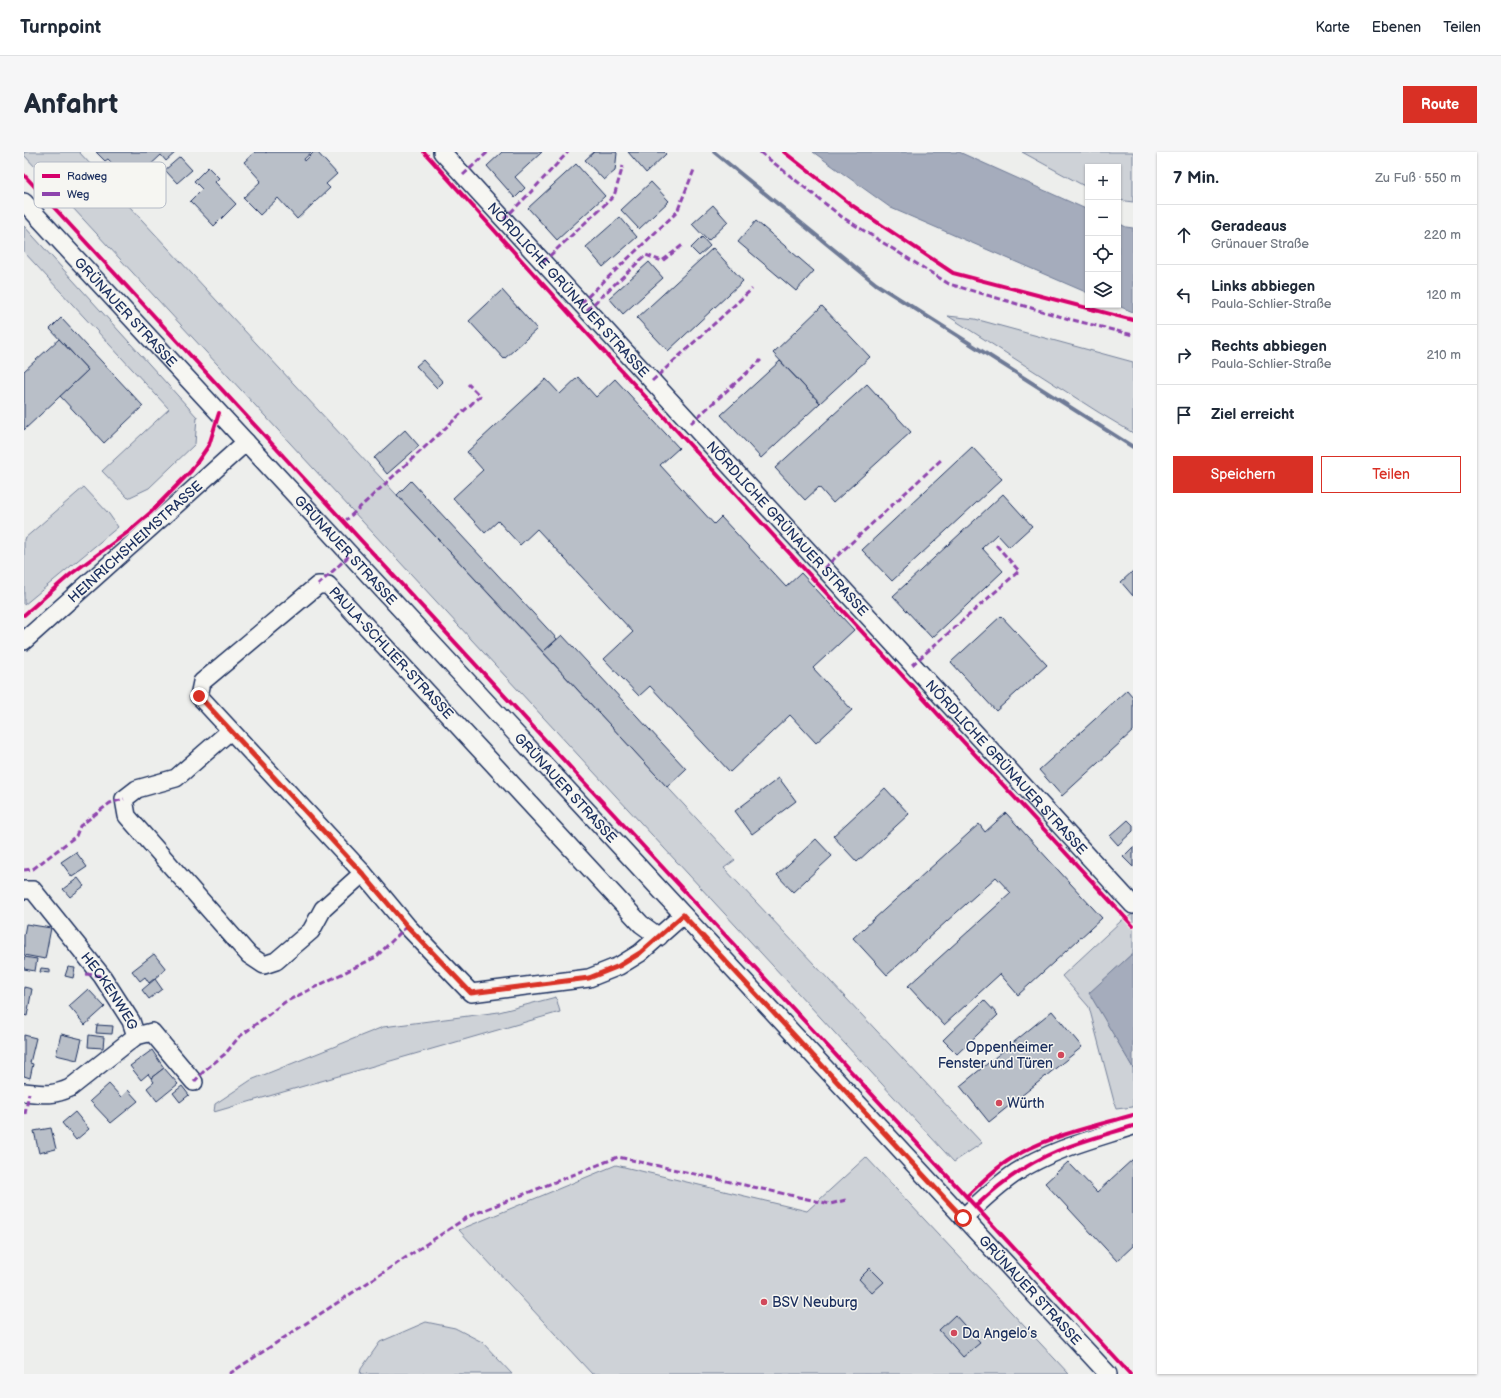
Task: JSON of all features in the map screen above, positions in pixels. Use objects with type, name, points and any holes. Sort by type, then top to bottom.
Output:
[{"type":"street","name":"NÖRDLICHE GRÜNAUER STRASSE","points":[[442,152],[1133,905]]},
{"type":"street","name":"GRÜNAUER STRASSE","points":[[24,202],[1108,1374]]},
{"type":"street","name":"HEINRICHSHEIMSTRASSE","points":[[24,641],[246,442]]},
{"type":"street","name":"PAULA-SCHLIER-STRASSE","points":[[659,937],[641,924],[328,585],[318,585],[202,682],[199,696],[363,874],[407,926],[471,993],[589,978],[619,966],[640,953],[659,937],[683,915]]},
{"type":"street","points":[[230,731],[176,778],[137,789],[124,799],[127,816],[249,955],[264,965],[276,961],[311,931],[322,909],[363,874]]},
{"type":"street","name":"HECKENWEG","points":[[24,890],[33,890],[102,976],[131,1021],[136,1036],[70,1088],[58,1094],[24,1092]]},
{"type":"street","points":[[136,1036],[152,1032],[194,1082]]},
{"type":"street","points":[[963,1218],[1017,1172],[1057,1151],[1133,1126]]},
{"type":"shaded area","points":[[24,152],[79,152],[88,162],[34,162],[34,166],[24,155]]},
{"type":"shaded area","points":[[1022,152],[1133,152],[1133,202],[1121,200],[1121,164],[1085,164],[1085,186]]},
{"type":"shaded area","points":[[73,208],[131,208],[735,860],[724,868],[982,1143],[954,1162]]},
{"type":"shaded area","points":[[24,226],[197,417],[195,444],[149,488],[128,498],[102,471],[169,409],[24,252]]},
{"type":"shaded area","points":[[948,316],[975,319],[1133,362],[1133,433],[1098,412]]},
{"type":"shaded area","points":[[84,487],[109,514],[118,527],[24,605],[24,539]]},
{"type":"shaded area","points":[[1133,914],[1133,953],[1090,993],[1133,1068],[1133,1107],[1116,1109],[1089,1007],[1062,976],[1121,921]]},
{"type":"shaded area","points":[[556,997],[560,1012],[214,1112],[215,1104],[251,1080],[383,1027],[499,1012]]},
{"type":"shaded area","name":"BSV Neuburg","points":[[866,1157],[1069,1374],[592,1374],[459,1230],[616,1165],[807,1211]]},
{"type":"shaded area","points":[[426,1322],[455,1328],[482,1342],[512,1374],[360,1374],[361,1369],[380,1342]]},
{"type":"water","points":[[813,152],[959,152],[1085,209],[1085,292],[891,208]]},
{"type":"water","points":[[1121,224],[1133,228],[1133,312],[1121,307]]},
{"type":"water","points":[[1133,953],[1133,1068],[1089,993]]},
{"type":"building","points":[[96,152],[176,152],[166,161],[161,155],[154,162],[111,162],[108,159],[105,161]]},
{"type":"building","points":[[255,152],[312,152],[304,159],[305,161],[314,152],[317,152],[337,174],[326,184],[330,188],[297,219],[278,198],[260,215],[243,198],[261,181],[244,162]]},
{"type":"building","points":[[502,152],[542,152],[515,177],[525,188],[515,198],[487,166]]},
{"type":"building","points":[[594,152],[617,153],[615,171],[604,180],[585,160]]},
{"type":"building","points":[[628,152],[664,152],[666,154],[646,173]]},
{"type":"building","points":[[180,157],[192,170],[177,183],[166,171],[166,169]]},
{"type":"building","points":[[576,164],[605,196],[557,240],[528,208]]},
{"type":"building","points":[[208,167],[219,178],[215,182],[236,204],[214,226],[190,201],[202,189],[194,181]]},
{"type":"building","points":[[651,182],[669,201],[639,229],[621,210]]},
{"type":"building","points":[[713,205],[728,222],[708,241],[692,224]]},
{"type":"building","points":[[620,217],[637,237],[603,267],[586,247]]},
{"type":"building","points":[[756,221],[814,271],[796,291],[738,242]]},
{"type":"building","points":[[702,237],[710,246],[699,256],[691,248]]},
{"type":"building","points":[[713,248],[743,281],[668,351],[637,318]]},
{"type":"building","points":[[649,262],[663,278],[623,314],[609,298]]},
{"type":"building","points":[[502,290],[537,329],[504,359],[469,321]]},
{"type":"building","points":[[822,306],[870,357],[820,403],[773,353]]},
{"type":"building","points":[[61,318],[143,406],[104,443],[60,396],[88,370],[50,329]]},
{"type":"building","points":[[59,339],[88,370],[24,430],[24,371]]},
{"type":"building","points":[[423,360],[443,382],[437,388],[416,366]]},
{"type":"building","points":[[780,361],[820,403],[761,458],[721,415]]},
{"type":"building","points":[[578,377],[596,397],[615,379],[679,448],[660,465],[714,524],[721,517],[786,587],[801,573],[854,630],[813,668],[852,710],[816,743],[790,715],[730,772],[650,686],[639,696],[604,659],[633,632],[537,529],[520,545],[498,521],[485,533],[453,498],[483,470],[467,452],[546,379],[560,394]]},
{"type":"building","points":[[867,384],[911,432],[833,503],[819,487],[805,500],[775,468]]},
{"type":"building","points":[[405,430],[419,446],[387,474],[374,458]]},
{"type":"building","points":[[972,447],[1002,479],[892,581],[862,550]]},
{"type":"building","points":[[411,481],[557,639],[543,652],[397,495]]},
{"type":"building","points":[[1003,494],[1032,526],[1009,547],[997,534],[982,548],[1003,571],[932,638],[893,596]]},
{"type":"building","points":[[1133,571],[1133,596],[1121,582]]},
{"type":"building","points":[[1001,616],[1047,665],[996,711],[951,662]]},
{"type":"building","points":[[562,635],[686,769],[667,787],[543,652]]},
{"type":"building","points":[[1127,690],[1133,697],[1133,731],[1062,796],[1039,770]]},
{"type":"building","points":[[779,778],[796,801],[752,834],[735,811]]},
{"type":"building","points":[[885,788],[909,814],[857,862],[833,836]]},
{"type":"building","points":[[1006,813],[1102,918],[1018,995],[1000,974],[944,1025],[908,986],[1011,893],[996,877],[887,975],[853,938],[979,824],[985,832]]},
{"type":"building","points":[[1128,820],[1133,825],[1133,831],[1118,845],[1110,836]]},
{"type":"building","points":[[816,839],[832,856],[793,892],[777,875]]},
{"type":"building","points":[[1133,847],[1133,867],[1123,857]]},
{"type":"building","points":[[76,852],[87,867],[72,877],[61,862]]},
{"type":"building","points":[[78,878],[84,886],[70,897],[63,889]]},
{"type":"building","points":[[26,924],[51,928],[45,959],[24,955],[24,935]]},
{"type":"building","points":[[154,954],[166,969],[149,983],[145,977],[140,981],[132,971]]},
{"type":"building","points":[[24,957],[37,959],[35,971],[24,969]]},
{"type":"building","points":[[68,967],[75,968],[73,978],[65,976]]},
{"type":"building","points":[[41,968],[50,969],[50,973],[40,972]]},
{"type":"building","points":[[155,979],[162,989],[149,999],[142,990]]},
{"type":"building","points":[[24,987],[32,989],[27,1016],[24,1015]]},
{"type":"building","points":[[88,989],[105,1007],[85,1025],[69,1006]]},
{"type":"building","points":[[984,1000],[998,1015],[957,1054],[943,1040]]},
{"type":"building","points":[[1052,1011],[1082,1047],[989,1122],[960,1086]]},
{"type":"building","points":[[97,1025],[113,1026],[112,1034],[96,1033]]},
{"type":"building","points":[[61,1034],[82,1039],[77,1060],[56,1055]]},
{"type":"building","points":[[24,1035],[36,1038],[30,1063],[33,1064],[30,1078],[24,1076]]},
{"type":"building","points":[[89,1035],[104,1037],[103,1048],[88,1047]]},
{"type":"building","points":[[152,1050],[164,1068],[151,1078],[148,1074],[141,1080],[130,1066]]},
{"type":"building","points":[[164,1068],[178,1084],[157,1101],[147,1088],[154,1082],[151,1078]]},
{"type":"building","points":[[109,1084],[121,1097],[128,1090],[138,1101],[111,1123],[90,1101]]},
{"type":"building","points":[[182,1086],[189,1095],[180,1102],[173,1093]]},
{"type":"building","points":[[75,1112],[89,1129],[76,1140],[62,1123]]},
{"type":"building","points":[[51,1128],[56,1149],[39,1153],[34,1131]]},
{"type":"building","points":[[1133,1159],[1133,1246],[1117,1261],[1045,1183],[1068,1162],[1097,1192]]},
{"type":"building","points":[[870,1268],[884,1282],[872,1293],[859,1279]]},
{"type":"building","points":[[955,1315],[980,1343],[963,1357],[939,1330]]},
{"type":"waterway","points":[[714,152],[876,284],[1133,447]]},
{"type":"marked path","points":[[463,175],[488,152]]},
{"type":"marked path","points":[[504,219],[568,152]]},
{"type":"marked path","points":[[760,152],[842,217],[949,284],[1069,319],[1133,335]]},
{"type":"marked path","points":[[543,262],[614,196],[623,166]]},
{"type":"marked path","points":[[581,303],[677,212],[694,170]]},
{"type":"marked path","points":[[587,310],[646,255],[662,261],[684,244]]},
{"type":"marked path","points":[[652,381],[752,289]]},
{"type":"marked path","points":[[691,423],[761,360]]},
{"type":"marked path","points":[[344,522],[480,396],[468,384]]},
{"type":"marked path","points":[[824,568],[942,459]]},
{"type":"marked path","points":[[912,665],[1019,571],[996,545]]},
{"type":"marked path","points":[[318,585],[351,554]]},
{"type":"marked path","points":[[24,870],[33,869],[76,836],[80,826],[110,803],[124,799]]},
{"type":"marked path","points":[[194,1082],[205,1070],[225,1054],[239,1037],[285,1002],[376,957],[407,926]]},
{"type":"marked path","points":[[86,974],[102,976]]},
{"type":"marked path","points":[[25,1114],[29,1093]]},
{"type":"marked path","points":[[229,1374],[469,1216],[618,1157],[830,1204],[846,1200]]},
{"type":"cycle path","points":[[424,152],[585,331],[1133,926]]},
{"type":"cycle path","points":[[784,152],[853,206],[953,273],[1133,320]]},
{"type":"cycle path","points":[[24,175],[34,186]]},
{"type":"cycle path","points":[[54,208],[1130,1374]]},
{"type":"cycle path","points":[[24,615],[71,574],[128,532],[150,513],[191,471],[209,445],[219,413]]},
{"type":"cycle path","points":[[967,1196],[991,1174],[1020,1153],[1051,1139],[1133,1115]]},
{"type":"cycle path","points":[[976,1206],[994,1190],[1034,1162],[1075,1144],[1133,1126]]},
{"type":"place","name":"Oppenheimer Fenster und Türen","points":[[1061,1055]]},
{"type":"place","name":"Würth","points":[[999,1103]]},
{"type":"place","name":"BSV Neuburg","points":[[764,1302]]},
{"type":"place","name":"Da Angelo’s","points":[[954,1333]]},
{"type":"route","points":[[199,696],[371,882],[407,926],[471,993],[589,978],[619,966],[640,953],[683,915],[963,1218]]}]
